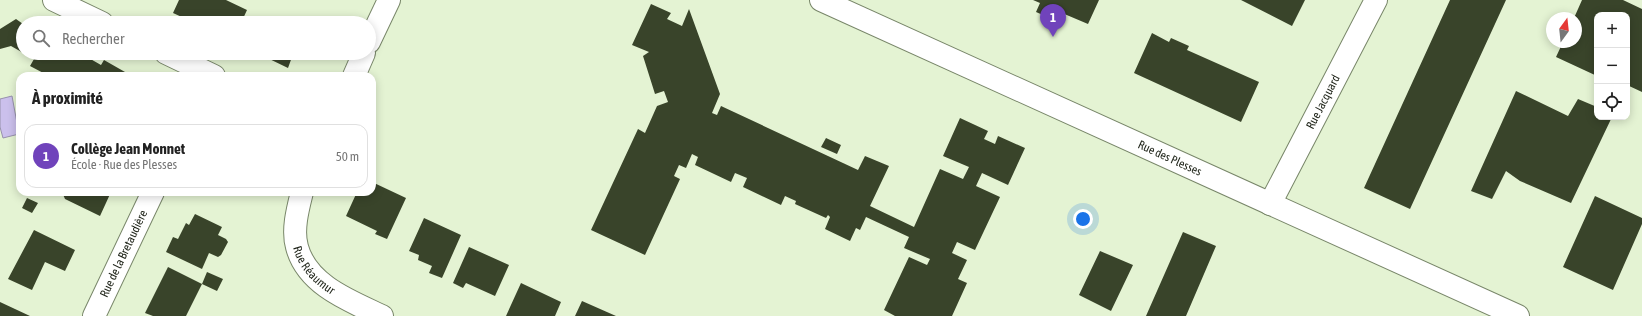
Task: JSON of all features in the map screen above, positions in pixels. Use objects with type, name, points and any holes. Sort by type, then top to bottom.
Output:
[{"type":"street","points":[[54,0],[87,16]]},
{"type":"street","points":[[376,27],[389,0]]},
{"type":"street","name":"Rue des Plesses","points":[[822,0],[1518,316]]},
{"type":"street","name":"Rue Jacquard","points":[[1270,204],[1376,0]]},
{"type":"street","points":[[180,60],[204,72]]},
{"type":"street","points":[[356,72],[361,60]]},
{"type":"street","name":"Rue de la Bretaudière","points":[[94,316],[151,196]]},
{"type":"street","name":"Rue Réaumur","points":[[301,196],[298,206],[296,228],[297,247],[305,263],[314,276],[329,289],[344,298],[382,316]]},
{"type":"shaded area","points":[[12,96],[16,118],[16,135],[3,138],[0,127],[0,99]]},
{"type":"building","points":[[179,0],[226,0],[247,10],[244,16],[180,16],[173,13]]},
{"type":"building","points":[[1033,0],[1099,0],[1088,24],[1062,13],[1057,21],[1036,12],[1040,3]]},
{"type":"building","points":[[1241,0],[1305,0],[1292,26]]},
{"type":"building","points":[[1450,0],[1506,0],[1410,209],[1364,188]]},
{"type":"building","points":[[1582,0],[1623,0],[1642,9],[1642,92],[1630,86],[1630,12],[1594,12],[1594,75],[1556,57],[1560,48],[1582,48],[1582,12],[1577,12]]},
{"type":"building","points":[[651,4],[671,13],[667,19],[682,26],[689,9],[720,94],[712,113],[717,115],[721,106],[858,170],[865,156],[889,166],[870,206],[914,227],[940,169],[963,179],[969,167],[943,156],[960,118],[988,131],[984,139],[995,144],[998,136],[1025,148],[1008,185],[982,173],[976,186],[1000,197],[975,250],[957,242],[952,253],[967,260],[958,279],[967,283],[952,316],[895,316],[884,310],[909,257],[927,265],[930,259],[904,248],[909,237],[866,217],[860,230],[856,228],[850,241],[825,229],[830,217],[828,215],[826,218],[795,204],[796,201],[785,196],[781,205],[743,187],[747,178],[735,173],[731,182],[695,165],[698,157],[692,154],[686,168],[679,165],[674,176],[680,179],[645,255],[591,230],[638,129],[645,133],[657,106],[668,102],[664,91],[655,94],[643,56],[649,52],[632,45]]},
{"type":"building","points":[[16,19],[16,49],[11,46],[0,49],[0,29]]},
{"type":"building","points":[[1152,33],[1169,42],[1171,38],[1189,46],[1187,50],[1259,82],[1241,122],[1134,73]]},
{"type":"building","points":[[33,60],[92,60],[101,65],[104,60],[125,72],[41,72],[30,66]]},
{"type":"building","points":[[271,60],[291,60],[288,68]]},
{"type":"building","points":[[1516,91],[1568,116],[1578,99],[1594,106],[1594,120],[1611,120],[1571,203],[1520,181],[1506,171],[1492,199],[1471,191]]},
{"type":"building","points":[[826,138],[841,145],[837,154],[821,147]]},
{"type":"building","points":[[376,184],[406,198],[387,239],[375,234],[377,231],[346,216],[355,196],[376,196]]},
{"type":"building","points":[[64,196],[109,196],[100,216],[65,199]]},
{"type":"building","points":[[1595,196],[1642,218],[1642,224],[1613,290],[1563,267]]},
{"type":"building","points":[[27,198],[38,203],[32,213],[22,208]]},
{"type":"building","points":[[195,214],[222,227],[218,235],[226,239],[228,242],[221,255],[218,257],[209,253],[202,269],[166,252],[173,237],[178,239],[186,223],[189,225]]},
{"type":"building","points":[[424,218],[461,235],[442,278],[429,273],[432,266],[418,260],[419,255],[409,251]]},
{"type":"building","points":[[34,230],[75,250],[65,271],[45,262],[32,290],[8,279]]},
{"type":"building","points":[[1183,232],[1216,246],[1186,316],[1146,316]]},
{"type":"building","points":[[469,247],[509,265],[495,296],[466,283],[463,288],[453,283]]},
{"type":"building","points":[[1100,251],[1133,265],[1111,311],[1079,295]]},
{"type":"building","points":[[168,267],[202,284],[186,316],[153,316],[145,313]]},
{"type":"building","points":[[207,272],[223,279],[217,291],[202,284]]},
{"type":"building","points":[[521,283],[561,302],[555,316],[506,316]]},
{"type":"building","points":[[582,301],[616,316],[575,316]]},
{"type":"building","points":[[0,302],[30,316],[0,316]]},
{"type":"place","name":"Collège Jean Monnet","points":[[1053,37]]}]
